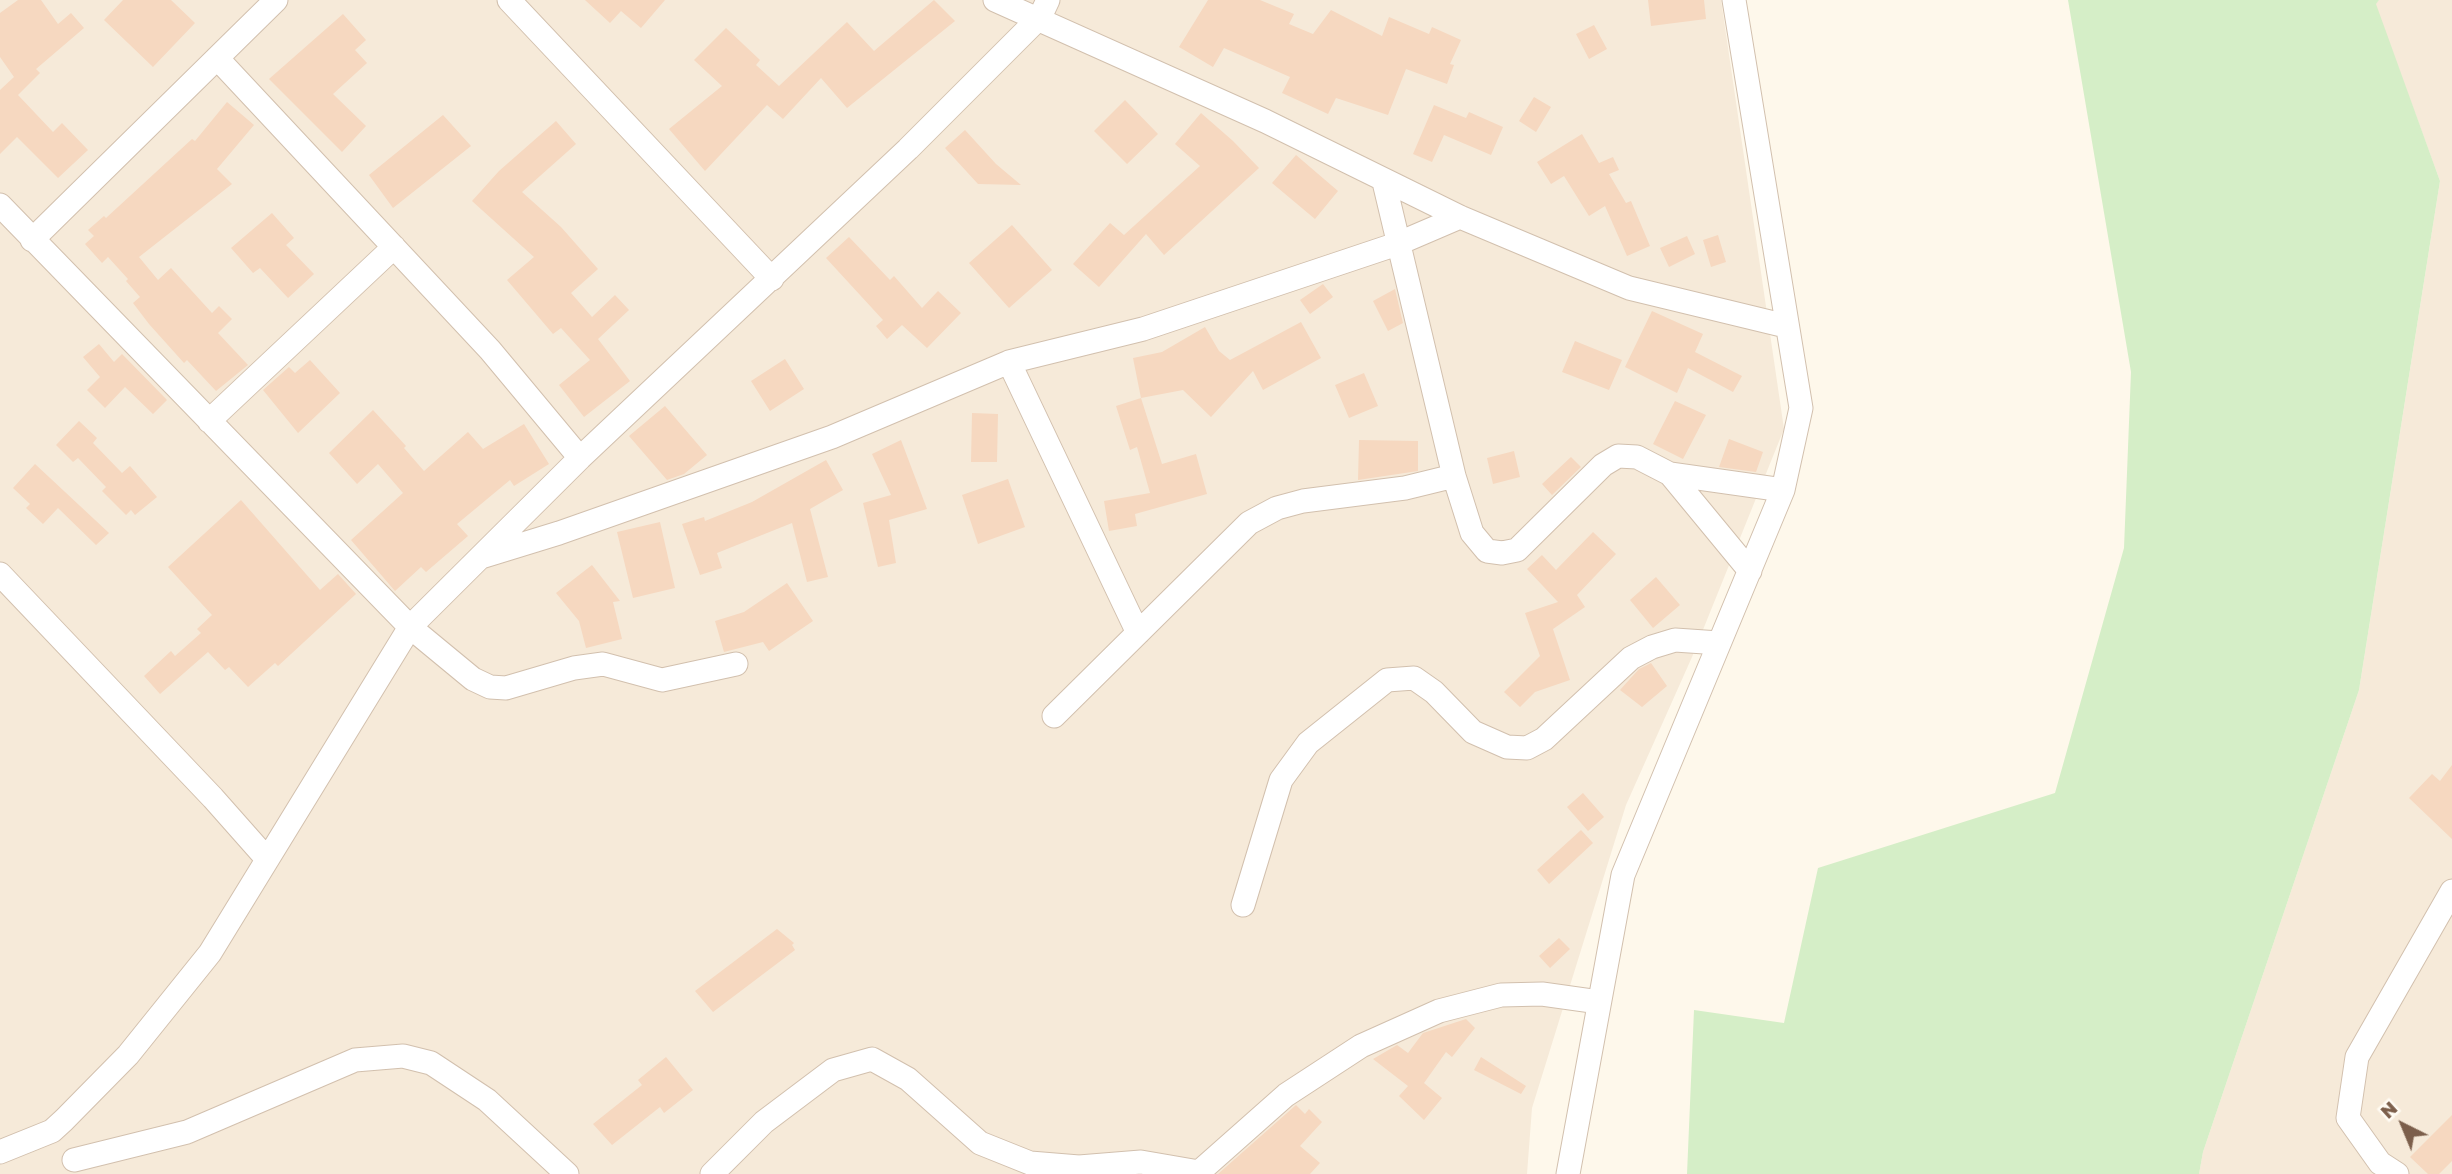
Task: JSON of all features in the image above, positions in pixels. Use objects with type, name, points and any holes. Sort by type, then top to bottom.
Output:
[{"type":"street","points":[[32,240],[276,0]]},
{"type":"street","points":[[509,0],[772,279]]},
{"type":"street","points":[[995,0],[1044,9],[1384,182],[1629,288],[1786,326]]},
{"type":"street","points":[[1568,1174],[1623,875],[1783,490],[1801,408],[1734,0]]},
{"type":"street","points":[[0,1152],[52,1131],[128,1055],[211,953],[410,627],[580,458],[772,279],[1044,9]]},
{"type":"street","points":[[217,58],[490,350],[580,458]]},
{"type":"street","points":[[1384,182],[1454,476],[1472,533],[1487,551],[1502,553],[1517,550],[1602,465],[1618,456],[1637,457],[1670,474],[1783,490]]},
{"type":"street","points":[[0,205],[410,627],[473,680],[489,687],[506,688],[574,668],[603,664],[662,680],[736,664]]},
{"type":"street","points":[[478,558],[559,533],[832,437],[1009,362],[1143,329],[1397,243],[1460,217]]},
{"type":"street","points":[[209,421],[394,247]]},
{"type":"street","points":[[1009,362],[1139,633]]},
{"type":"street","points":[[1670,474],[1751,571]]},
{"type":"street","points":[[1054,716],[1249,523],[1277,508],[1303,501],[1405,488],[1454,476]]},
{"type":"street","points":[[0,574],[213,798],[267,859]]},
{"type":"street","points":[[1243,905],[1281,780],[1308,743],[1387,680],[1413,678],[1434,692],[1474,732],[1507,747],[1527,748],[1544,739],[1631,658],[1675,640],[1719,643]]},
{"type":"street","points":[[2397,1174],[2380,1163],[2348,1118],[2357,1057],[2452,891]]},
{"type":"street","points":[[712,1174],[764,1122],[833,1070],[872,1059],[908,1079],[980,1143],[1030,1163],[1079,1167],[1141,1162],[1199,1172],[1286,1095],[1361,1046],[1439,1011],[1501,995],[1542,994],[1599,1002]]},
{"type":"street","points":[[52,1131],[80,1167],[187,1132],[355,1060],[403,1056],[431,1063],[487,1100],[567,1174]]},
{"type":"shaded area","points":[[0,0],[1721,0],[1784,429],[1692,657],[1626,805],[1532,1108],[1527,1174],[0,1174]]},
{"type":"shaded area","points":[[2379,0],[2452,0],[2452,1174],[2199,1174],[2203,1152],[2359,690],[2440,181],[2375,4]]},
{"type":"green space","points":[[2068,0],[2379,0],[2376,4],[2440,181],[2359,690],[2203,1152],[2199,1174],[1687,1174],[1694,1010],[1784,1023],[1818,868],[2055,793],[2124,548],[2131,372]]},
{"type":"building","points":[[18,0],[41,0],[58,24],[71,13],[84,28],[36,69],[40,73],[18,95],[53,132],[62,123],[88,150],[58,178],[17,137],[0,154],[0,90],[14,77],[0,57],[0,13]]},
{"type":"building","points":[[123,0],[171,0],[195,23],[153,67],[104,20]]},
{"type":"building","points":[[585,0],[665,0],[641,28],[621,11],[610,23]]},
{"type":"building","points":[[934,0],[955,21],[847,108],[821,78],[783,119],[767,105],[705,171],[669,129],[722,86],[694,60],[726,28],[760,60],[756,65],[779,86],[847,22],[874,51]]},
{"type":"building","points":[[1208,0],[1260,0],[1294,14],[1289,24],[1313,34],[1331,10],[1382,36],[1389,17],[1429,34],[1432,27],[1461,40],[1450,64],[1454,65],[1447,84],[1406,69],[1388,115],[1336,98],[1328,114],[1282,93],[1290,77],[1224,48],[1213,67],[1179,47]]},
{"type":"building","points":[[1648,0],[1704,0],[1706,19],[1651,26]]},
{"type":"building","points":[[343,14],[366,40],[355,50],[367,63],[333,94],[366,126],[342,152],[269,79]]},
{"type":"building","points":[[1594,25],[1607,49],[1589,59],[1576,34]]},
{"type":"building","points":[[1534,97],[1551,107],[1536,132],[1519,121]]},
{"type":"building","points":[[1125,100],[1158,134],[1127,164],[1094,131]]},
{"type":"building","points":[[227,102],[254,125],[217,169],[232,184],[139,257],[158,280],[171,268],[212,313],[219,306],[232,319],[218,333],[248,365],[216,391],[187,360],[184,363],[149,324],[133,303],[140,297],[126,281],[128,279],[108,257],[102,263],[85,244],[94,236],[88,230],[104,216],[106,218],[192,139],[195,141]]},
{"type":"building","points":[[1434,105],[1466,118],[1469,112],[1503,127],[1491,155],[1444,135],[1432,162],[1413,154]]},
{"type":"building","points":[[1201,113],[1259,168],[1164,255],[1146,234],[1099,287],[1073,264],[1110,223],[1124,235],[1200,166],[1175,144]]},
{"type":"building","points":[[443,115],[471,146],[393,208],[369,175]]},
{"type":"building","points":[[556,121],[576,144],[522,192],[561,227],[598,269],[571,293],[592,317],[615,295],[629,310],[598,339],[630,381],[584,417],[559,385],[590,360],[561,328],[553,334],[507,280],[534,257],[472,201],[499,171]]},
{"type":"building","points":[[965,130],[996,164],[1021,185],[978,184],[945,148]]},
{"type":"building","points":[[1582,134],[1599,163],[1613,157],[1619,170],[1609,174],[1626,203],[1631,201],[1650,246],[1627,256],[1605,206],[1589,216],[1564,176],[1551,184],[1537,162]]},
{"type":"building","points":[[1296,155],[1338,191],[1315,219],[1272,183]]},
{"type":"building","points":[[272,213],[294,238],[286,245],[314,274],[288,298],[260,268],[253,273],[231,248]]},
{"type":"building","points":[[1012,225],[1052,270],[1009,308],[969,263]]},
{"type":"building","points":[[1718,235],[1726,262],[1711,267],[1703,240]]},
{"type":"building","points":[[1687,236],[1695,254],[1669,267],[1660,248]]},
{"type":"building","points":[[849,237],[890,280],[894,276],[922,308],[938,291],[961,313],[927,348],[902,325],[887,339],[876,326],[883,320],[826,258]]},
{"type":"building","points":[[1323,284],[1333,297],[1310,314],[1300,300]]},
{"type":"building","points":[[1395,289],[1403,323],[1388,331],[1373,301]]},
{"type":"building","points":[[1652,311],[1703,334],[1695,352],[1742,376],[1733,392],[1688,368],[1677,393],[1625,367]]},
{"type":"building","points":[[1301,322],[1321,358],[1263,390],[1253,371],[1211,417],[1183,390],[1141,398],[1133,358],[1162,352],[1205,327],[1219,351],[1230,360]]},
{"type":"building","points":[[1575,341],[1622,360],[1609,390],[1562,372]]},
{"type":"building","points":[[99,344],[114,362],[122,354],[167,400],[153,414],[125,387],[105,408],[87,390],[100,377],[83,357]]},
{"type":"building","points":[[785,359],[804,389],[770,411],[751,381]]},
{"type":"building","points":[[310,360],[340,393],[298,433],[263,390],[289,367],[295,373]]},
{"type":"building","points":[[1364,373],[1378,406],[1349,418],[1335,385]]},
{"type":"building","points":[[1141,398],[1162,464],[1196,454],[1207,494],[1135,514],[1137,526],[1109,531],[1104,501],[1150,493],[1137,447],[1130,450],[1116,406]]},
{"type":"building","points":[[1675,401],[1706,415],[1683,459],[1653,444]]},
{"type":"building","points":[[665,406],[707,455],[684,474],[667,480],[629,436]]},
{"type":"building","points":[[373,410],[406,446],[404,448],[424,471],[468,432],[483,449],[524,424],[549,464],[514,486],[510,480],[457,524],[468,536],[426,572],[421,567],[395,591],[351,540],[403,493],[378,464],[357,484],[329,453]]},
{"type":"building","points":[[972,413],[998,414],[997,462],[971,462]]},
{"type":"building","points":[[79,421],[97,438],[93,443],[122,473],[130,466],[157,497],[135,515],[131,510],[126,515],[102,491],[106,487],[78,458],[73,462],[56,445]]},
{"type":"building","points":[[1729,439],[1763,452],[1756,472],[1719,467]]},
{"type":"building","points":[[901,440],[927,509],[889,520],[896,563],[878,567],[863,503],[891,495],[872,454]]},
{"type":"building","points":[[1359,440],[1418,441],[1418,471],[1358,480]]},
{"type":"building","points":[[1514,451],[1520,477],[1493,484],[1487,458]]},
{"type":"building","points":[[1571,457],[1581,467],[1552,495],[1542,484]]},
{"type":"building","points":[[826,460],[843,490],[810,509],[828,577],[807,582],[792,523],[717,553],[722,568],[700,575],[682,524],[704,517],[705,521],[752,502]]},
{"type":"building","points":[[35,464],[109,533],[96,545],[58,508],[43,524],[26,508],[30,504],[13,488]]},
{"type":"building","points":[[1008,479],[1025,527],[978,544],[962,495]]},
{"type":"building","points":[[241,500],[320,590],[338,574],[356,594],[278,666],[275,663],[248,687],[229,667],[225,670],[208,652],[160,694],[144,676],[171,651],[175,656],[201,633],[197,629],[212,615],[168,567]]},
{"type":"building","points":[[660,522],[675,588],[633,598],[617,532]]},
{"type":"building","points":[[1593,532],[1616,554],[1577,595],[1585,607],[1553,629],[1570,680],[1535,692],[1520,707],[1504,692],[1540,656],[1525,613],[1558,602],[1527,569],[1542,555],[1556,570]]},
{"type":"building","points":[[592,565],[620,601],[613,602],[622,639],[586,648],[579,621],[556,593]]},
{"type":"building","points":[[1656,577],[1680,605],[1653,628],[1630,600]]},
{"type":"building","points":[[787,583],[813,621],[769,651],[763,642],[724,652],[715,621],[744,612]]},
{"type":"building","points":[[1651,663],[1667,686],[1642,707],[1620,690],[1639,669]]},
{"type":"building","points":[[2452,765],[2452,839],[2409,798],[2432,774],[2440,781]]},
{"type":"building","points":[[1583,793],[1604,817],[1588,831],[1567,807]]},
{"type":"building","points":[[1581,830],[1593,843],[1549,884],[1537,870]]},
{"type":"building","points":[[777,929],[794,943],[792,945],[795,950],[713,1012],[695,991]]},
{"type":"building","points":[[1559,938],[1570,949],[1550,968],[1539,956]]},
{"type":"building","points":[[1466,1019],[1475,1028],[1452,1057],[1446,1052],[1424,1083],[1442,1098],[1424,1120],[1399,1096],[1408,1086],[1373,1059],[1397,1045],[1408,1053],[1423,1033]]},
{"type":"building","points":[[666,1057],[693,1090],[664,1113],[660,1107],[612,1145],[593,1124],[642,1085],[638,1080]]},
{"type":"building","points":[[1481,1057],[1526,1086],[1521,1094],[1474,1070]]},
{"type":"building","points":[[1296,1105],[1305,1114],[1309,1109],[1322,1122],[1300,1146],[1320,1163],[1310,1174],[1218,1174]]},
{"type":"building","points":[[2452,1115],[2452,1161],[2439,1174],[2428,1174],[2410,1157]]}]
